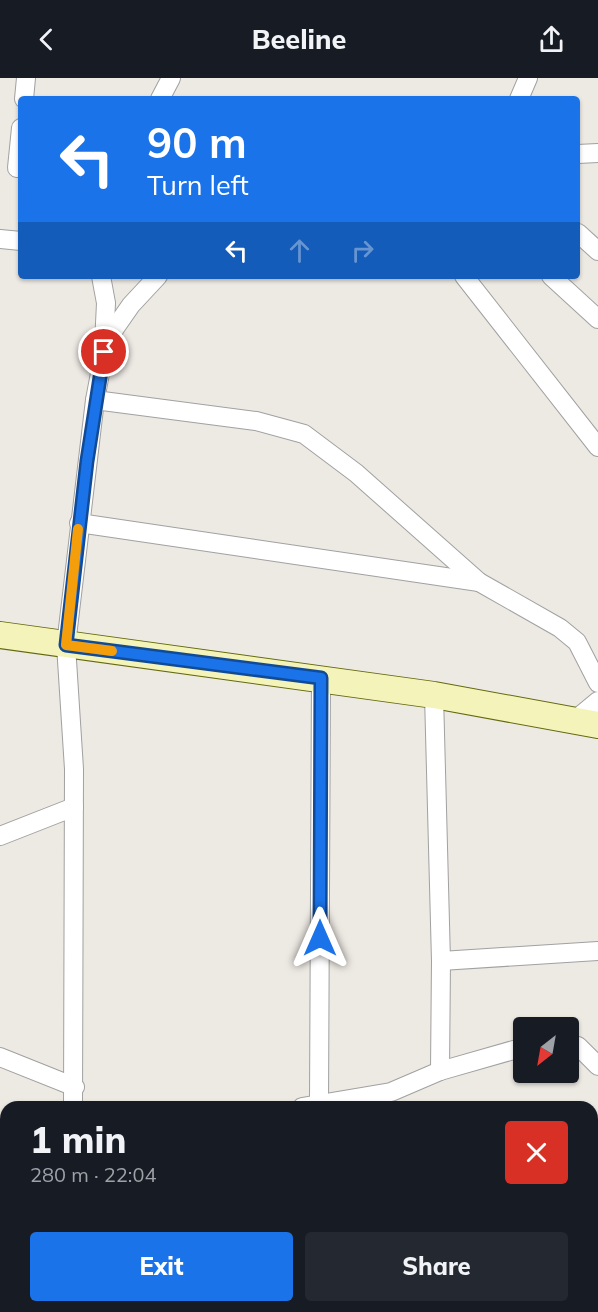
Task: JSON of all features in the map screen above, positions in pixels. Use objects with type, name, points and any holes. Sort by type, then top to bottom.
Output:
[{"type":"main road","points":[[0,635],[321,678],[587,722]]},
{"type":"street","points":[[24,96],[26,78]]},
{"type":"street","points":[[162,96],[171,78]]},
{"type":"street","points":[[520,96],[528,78]]},
{"type":"street","points":[[13,167],[18,143]]},
{"type":"street","points":[[580,154],[598,153]]},
{"type":"street","points":[[580,235],[598,250]]},
{"type":"street","points":[[0,239],[18,241]]},
{"type":"street","points":[[74,1101],[72,923],[74,807],[66,645],[79,523],[95,400],[104,352],[106,303],[102,279]]},
{"type":"street","points":[[106,303],[112,279]]},
{"type":"street","points":[[104,352],[115,328],[131,305],[155,279]]},
{"type":"street","points":[[466,279],[598,447]]},
{"type":"street","points":[[554,279],[598,319]]},
{"type":"street","points":[[95,400],[256,421],[303,434],[356,472],[479,582],[560,628],[577,642],[598,683]]},
{"type":"street","points":[[79,523],[479,582]]},
{"type":"street","points":[[310,1101],[321,678]]},
{"type":"street","points":[[434,695],[441,961],[440,1071]]},
{"type":"street","points":[[587,722],[598,700]]},
{"type":"street","points":[[0,836],[74,807]]},
{"type":"street","points":[[441,961],[598,951]]},
{"type":"street","points":[[579,1047],[598,1066]]},
{"type":"street","points":[[339,1101],[391,1092],[440,1071],[513,1050]]},
{"type":"street","points":[[0,1057],[75,1087]]},
{"type":"slow traffic","points":[[78,529],[66,645],[112,651]]},
{"type":"route","points":[[104,352],[87,461],[66,645],[321,678],[320,938]]}]
